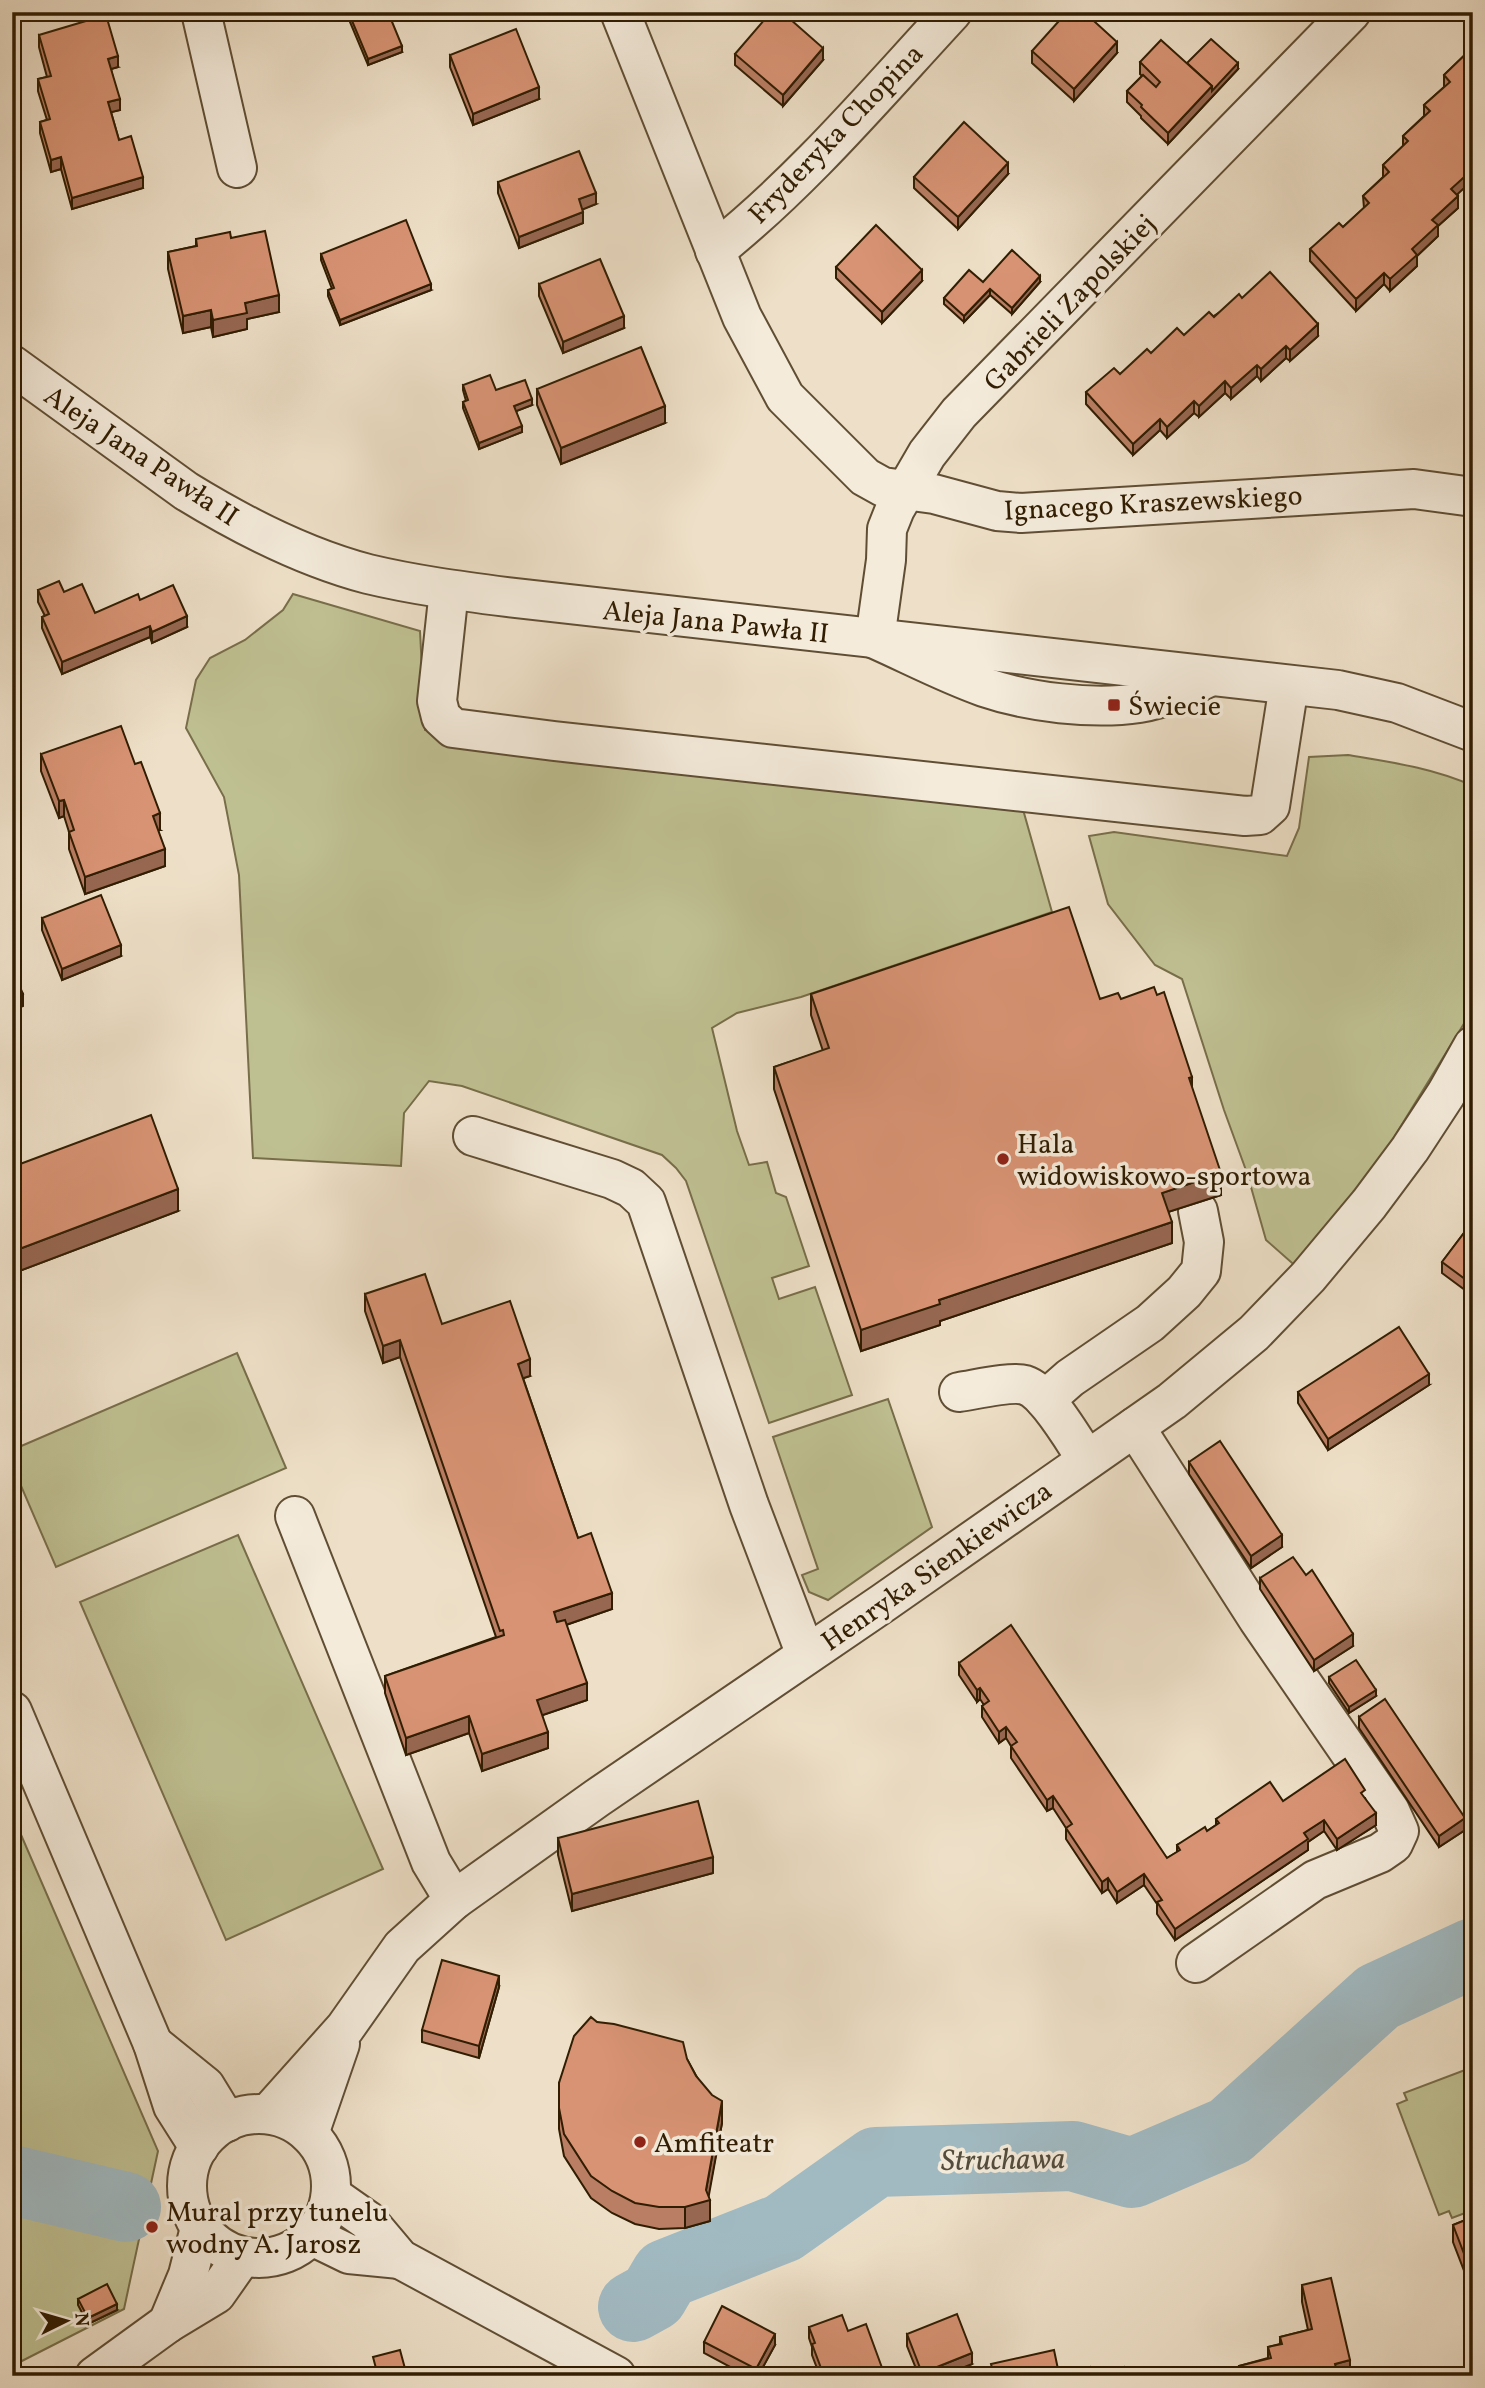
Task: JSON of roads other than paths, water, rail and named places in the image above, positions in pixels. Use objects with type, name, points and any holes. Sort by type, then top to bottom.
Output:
[{"type":"street","points":[[201,12],[237,168]]},
{"type":"street","name":"Ignacego Kraszewskiego","points":[[620,12],[742,317],[785,397],[865,477],[883,487],[934,494],[997,511],[1021,513],[1414,489],[1473,497]]},
{"type":"street","name":"Fryderyka Chopina","points":[[715,251],[757,217],[818,157],[952,12]]},
{"type":"street","name":"Gabrieli Zapolskiej","points":[[875,639],[886,560],[887,529],[904,491],[937,440],[959,414],[1351,12]]},
{"type":"street","name":"Aleja Jana Pawła II","points":[[12,365],[187,491],[246,526],[334,563],[368,573],[449,590],[1367,695],[1397,703],[1473,732]]},
{"type":"street","points":[[449,590],[437,701],[442,717],[453,728],[582,744],[1245,816],[1260,815],[1270,806],[1289,685]]},
{"type":"street","name":"Henryka Sienkiewicza","points":[[268,2114],[345,2028],[402,1947],[454,1900],[597,1798],[1172,1401],[1236,1349],[1293,1295],[1369,1204],[1410,1149],[1473,1046]]},
{"type":"street","points":[[473,1136],[612,1179],[631,1188],[646,1202],[749,1505],[806,1655]]},
{"type":"street","points":[[1045,1400],[1070,1378],[1150,1323],[1184,1292],[1201,1271],[1204,1242],[1198,1211]]},
{"type":"street","points":[[959,1392],[1024,1385],[1045,1400],[1087,1460]]},
{"type":"street","points":[[1135,1427],[1258,1619],[1390,1811],[1399,1831],[1393,1844],[1380,1853],[1315,1880],[1196,1963]]},
{"type":"street","points":[[295,1516],[431,1862],[454,1900]]},
{"type":"street","points":[[12,1712],[153,2043],[173,2106],[199,2147]]},
{"type":"street","name":"Henryka Sienkiewicza","points":[[309,2134],[345,2028]]},
{"type":"street","points":[[153,2043],[205,2086],[227,2122]]},
{"type":"street","points":[[268,2114],[290,2121],[309,2134],[323,2152],[330,2172],[331,2195],[325,2217],[312,2236],[297,2248],[280,2256],[261,2259],[242,2257],[218,2246],[200,2228],[188,2202],[188,2173],[199,2147],[211,2132],[240,2116],[268,2114]]},
{"type":"street","points":[[331,2195],[368,2221],[400,2259],[616,2376]]},
{"type":"street","points":[[168,2323],[187,2275],[200,2228]]},
{"type":"street","points":[[312,2236],[349,2254],[400,2259]]},
{"type":"street","points":[[95,2376],[168,2323],[216,2294],[242,2257]]},
{"type":"waterway","name":"Struchawa","points":[[633,2307],[653,2296],[666,2274],[783,2228],[876,2162],[1073,2156],[1132,2173],[1230,2131],[1378,1997],[1473,1953]]},
{"type":"waterway","name":"Struchawa","points":[[12,2180],[126,2207]]},
{"type":"place","name":"Świecie","points":[[1114,705]]},
{"type":"place","name":"Hala widowiskowo-sportowa","points":[[1003,1159]]},
{"type":"place","name":"Amfiteatr","points":[[640,2142]]},
{"type":"place","name":"Mural przy tunelu wodny A. Jarosz","points":[[152,2227]]}]
